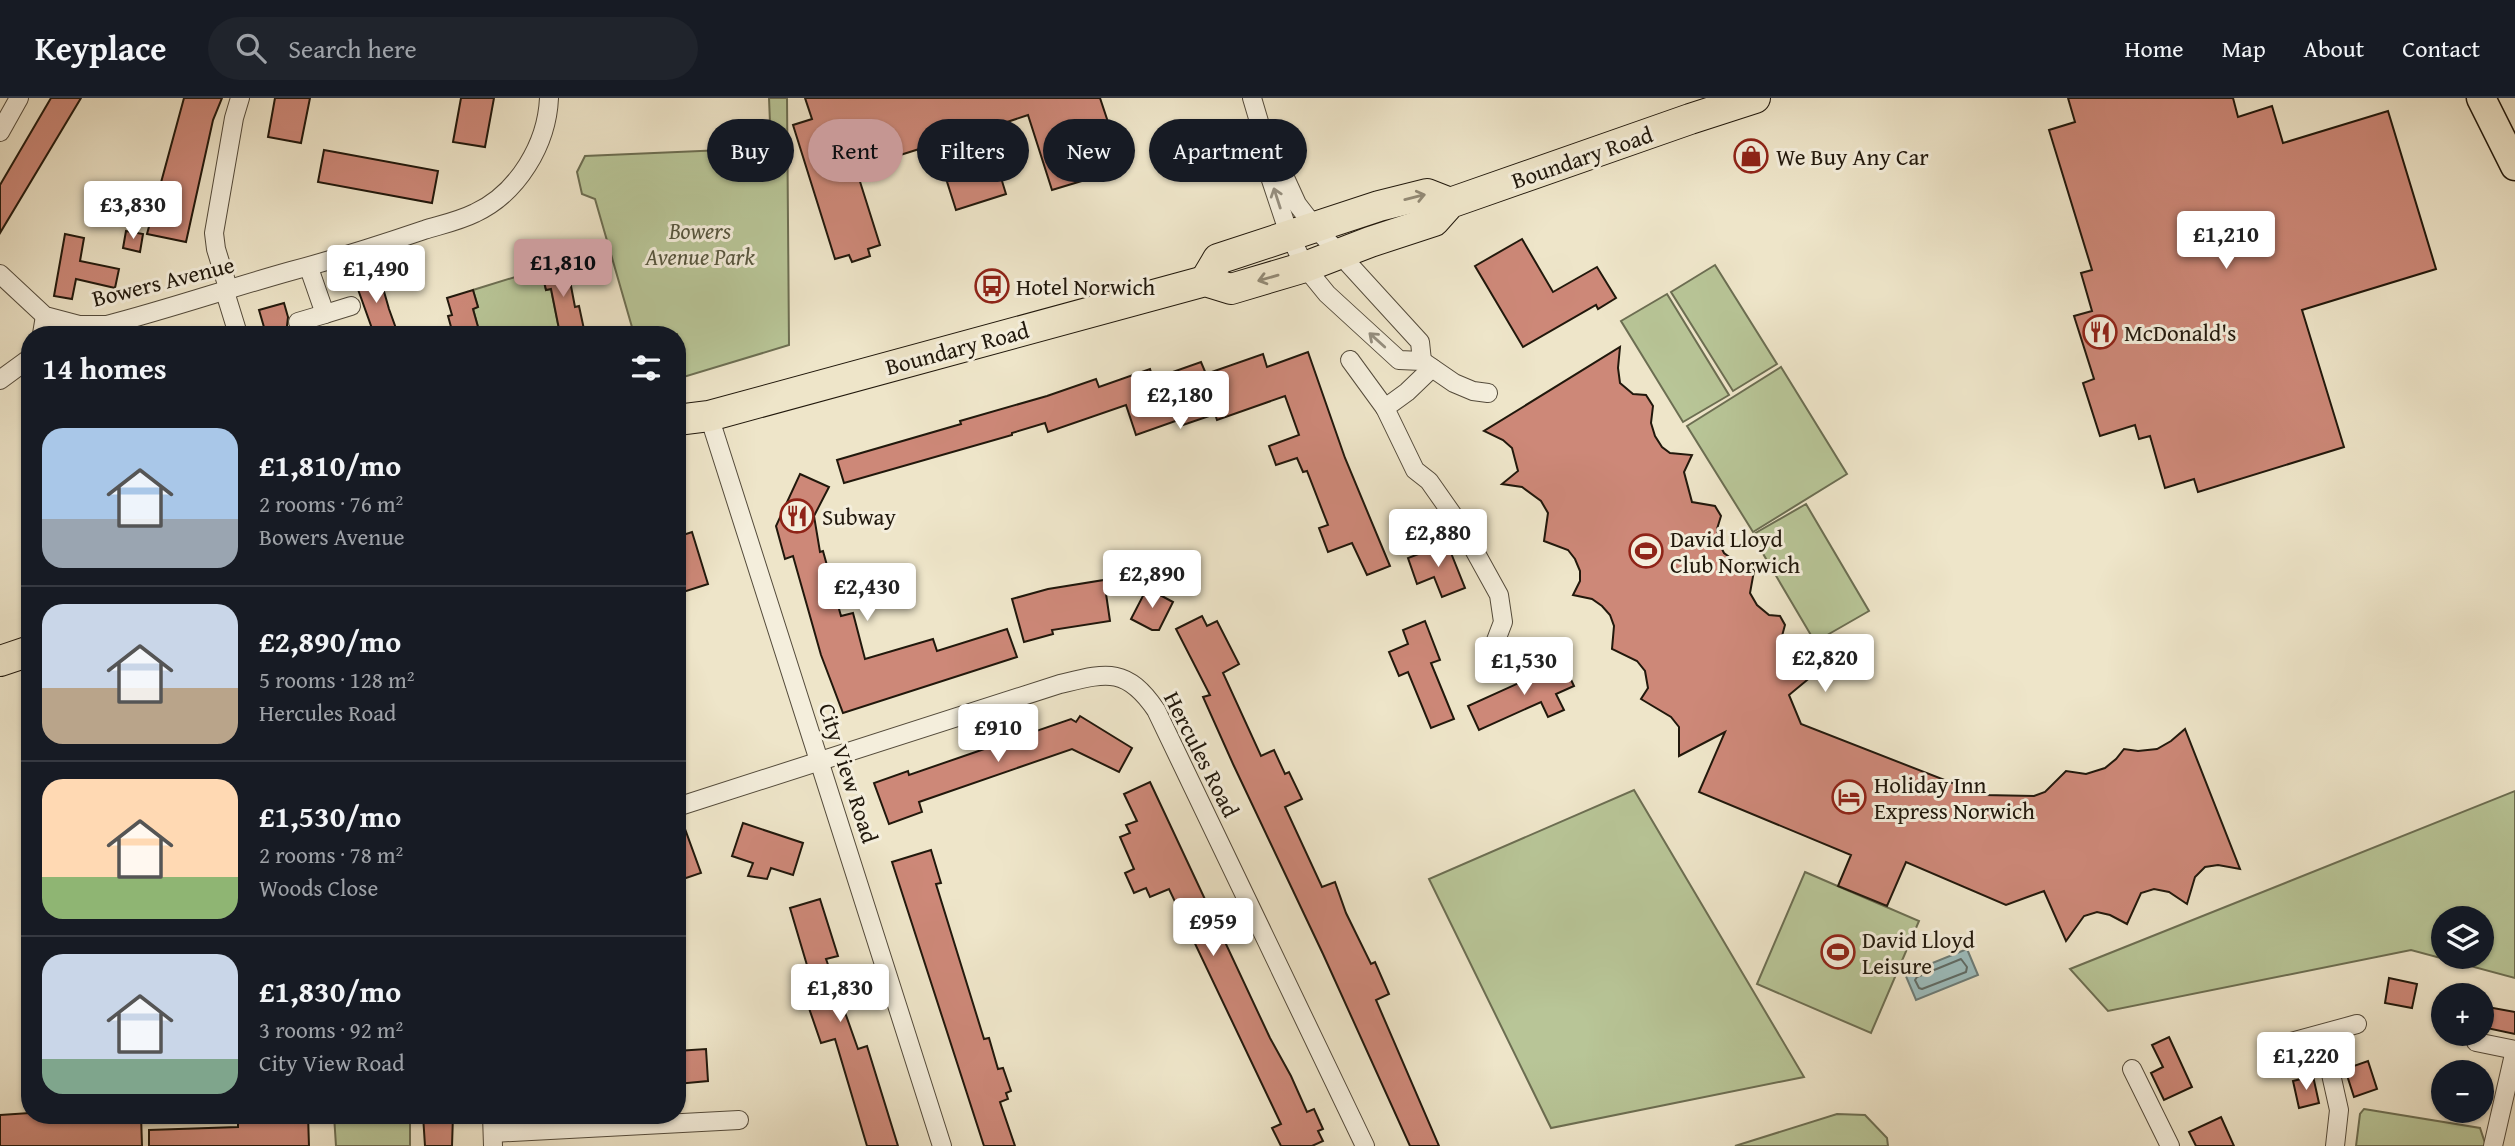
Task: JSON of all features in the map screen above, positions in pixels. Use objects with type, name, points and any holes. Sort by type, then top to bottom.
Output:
[{"type":"highway","name":"Boundary Road","points":[[686,419],[709,416],[1205,281],[1231,289],[1305,267],[1434,221],[1450,203],[1689,118],[1755,98]]},
{"type":"highway","points":[[1205,281],[1218,259],[1301,230],[1427,194],[1450,203]]},
{"type":"highway","name":"Boundary Road","points":[[686,432],[709,416]]},
{"type":"highway","points":[[0,661],[21,653]]},
{"type":"main road","points":[[2481,98],[2515,166]]},
{"type":"street","points":[[0,132],[19,98]]},
{"type":"street","points":[[236,326],[214,233],[234,118],[240,98]]},
{"type":"street","name":"Bowers Avenue","points":[[134,326],[227,291],[309,268],[475,213],[503,193],[532,160],[544,134],[549,98]]},
{"type":"street","points":[[1252,98],[1258,119]]},
{"type":"street","points":[[1274,182],[1301,230],[1340,253],[1420,342],[1427,365]]},
{"type":"street","points":[[1287,182],[1297,204],[1305,267],[1327,294],[1399,359],[1427,365],[1454,383],[1473,391],[1489,393]]},
{"type":"street","points":[[309,268],[325,314]]},
{"type":"street","points":[[0,274],[43,325]]},
{"type":"street","points":[[298,322],[351,306]]},
{"type":"street","name":"Bowers Avenue","points":[[43,325],[107,326]]},
{"type":"street","points":[[1350,360],[1385,408],[1415,470],[1429,481],[1462,528],[1499,595],[1503,622],[1490,656]]},
{"type":"street","points":[[0,380],[21,365]]},
{"type":"street","points":[[1385,408],[1407,392],[1427,365]]},
{"type":"street","name":"City View Road","points":[[709,416],[942,1146]]},
{"type":"street","name":"Hercules Road","points":[[686,804],[1060,684],[1100,675],[1124,678],[1143,691],[1156,710],[1365,1146]]},
{"type":"street","points":[[2284,1044],[2357,1024]]},
{"type":"street","points":[[2322,1034],[2339,1110],[2335,1146]]},
{"type":"street","points":[[2493,1146],[2515,1050],[2494,1046]]},
{"type":"street","points":[[2132,1069],[2170,1146]]},
{"type":"street","points":[[493,1140],[739,1120]]},
{"type":"green space","name":"Bowers Avenue Park","points":[[769,98],[787,98],[787,119],[770,119]]},
{"type":"green space","name":"Bowers Avenue Park","points":[[707,151],[707,182],[788,182],[789,345],[686,376],[686,326],[632,326],[595,199],[582,194],[577,172],[585,156]]},
{"type":"green space","points":[[1715,265],[1777,364],[1733,391],[1671,292]]},
{"type":"green space","points":[[541,269],[546,290],[551,289],[558,326],[478,326],[473,309],[478,307],[473,290]]},
{"type":"green space","points":[[1667,294],[1729,395],[1683,422],[1621,321]]},
{"type":"green space","points":[[1781,367],[1847,474],[1753,532],[1687,426]]},
{"type":"green space","points":[[1806,504],[1869,611],[1815,642],[1752,535]]},
{"type":"green space","points":[[1634,790],[1804,1077],[1551,1128],[1429,879]]},
{"type":"green space","points":[[2515,791],[2515,978],[2482,969],[2494,969],[2494,906],[2431,906],[2431,955],[2411,950],[2108,1011],[2070,969]]},
{"type":"green space","name":"David Lloyd Leisure","points":[[1805,872],[1919,921],[1871,1033],[1757,984]]},
{"type":"green space","points":[[2364,1109],[2431,1120],[2431,1123],[2480,1128],[2486,1146],[2356,1146],[2360,1114]]},
{"type":"green space","points":[[1837,1114],[1865,1115],[1887,1138],[1888,1146],[1735,1146]]},
{"type":"green space","points":[[335,1124],[410,1124],[410,1146],[336,1146]]},
{"type":"water","points":[[1967,949],[1978,975],[1916,1000],[1905,974]]},
{"type":"building","points":[[51,98],[81,98],[0,233],[0,185]]},
{"type":"building","points":[[184,98],[222,98],[213,120],[186,242],[147,234]]},
{"type":"building","points":[[275,98],[310,98],[301,143],[268,137]]},
{"type":"building","points":[[461,98],[494,98],[485,147],[453,142]]},
{"type":"building","points":[[805,98],[1100,98],[1107,119],[1043,119],[1043,162],[1028,115],[1016,119],[917,119],[917,150],[903,154],[903,119],[812,119]]},
{"type":"building","points":[[2068,98],[2233,98],[2238,117],[2272,106],[2283,143],[2388,111],[2436,269],[2302,310],[2344,447],[2198,492],[2194,479],[2165,488],[2150,436],[2139,439],[2135,425],[2100,436],[2083,383],[2094,379],[2074,316],[2092,311],[2081,273],[2092,270],[2049,130],[2075,122]]},
{"type":"building","points":[[808,120],[808,173],[794,128],[794,125]]},
{"type":"building","points":[[324,150],[438,171],[432,203],[318,182]]},
{"type":"building","points":[[811,182],[860,182],[880,245],[868,249],[870,256],[852,262],[849,255],[835,259]]},
{"type":"building","points":[[947,182],[1002,182],[1006,194],[956,210]]},
{"type":"building","points":[[1049,182],[1078,182],[1052,190]]},
{"type":"building","points":[[126,231],[143,234],[140,252],[123,248]]},
{"type":"building","points":[[65,234],[84,238],[80,261],[119,269],[115,288],[76,279],[72,299],[54,296]]},
{"type":"building","points":[[1522,239],[1553,292],[1597,267],[1616,298],[1598,309],[1596,305],[1523,347],[1475,266]]},
{"type":"building","points":[[566,260],[575,307],[579,306],[583,326],[558,326],[551,289],[546,290],[541,269]]},
{"type":"building","points":[[379,274],[395,326],[371,326],[355,281]]},
{"type":"building","points":[[473,290],[478,307],[473,309],[478,326],[451,326],[448,316],[452,315],[447,298]]},
{"type":"building","points":[[284,303],[288,317],[287,326],[264,326],[259,310]]},
{"type":"building","points":[[1620,347],[1620,383],[1633,394],[1646,395],[1653,406],[1651,423],[1655,436],[1662,447],[1670,453],[1692,455],[1684,472],[1692,502],[1715,506],[1721,516],[1717,529],[1719,543],[1724,553],[1736,562],[1749,563],[1754,571],[1750,593],[1757,605],[1769,615],[1780,616],[1785,625],[1782,636],[1788,659],[1797,665],[1818,671],[1789,695],[1801,724],[1983,795],[2034,796],[2045,792],[2066,771],[2086,774],[2105,768],[2124,749],[2157,749],[2185,729],[2240,869],[2218,865],[2205,867],[2195,877],[2187,904],[2169,892],[2154,889],[2141,893],[2127,924],[2097,912],[2084,916],[2066,941],[2044,891],[2006,905],[1906,862],[1887,906],[1838,886],[1851,855],[1699,792],[1725,732],[1679,756],[1679,727],[1671,717],[1641,699],[1648,688],[1645,671],[1637,661],[1612,649],[1614,626],[1610,615],[1592,599],[1573,595],[1580,581],[1580,571],[1568,550],[1544,541],[1548,513],[1541,501],[1522,487],[1502,484],[1518,471],[1512,448],[1503,440],[1484,431]]},
{"type":"building","points":[[1308,352],[1345,458],[1390,566],[1367,575],[1352,543],[1328,552],[1319,528],[1328,525],[1307,471],[1303,472],[1297,458],[1276,465],[1269,446],[1299,435],[1285,396],[1217,420],[1215,414],[1183,425],[1181,419],[1136,435],[1126,405],[1048,432],[1045,423],[844,483],[837,460],[961,424],[960,421],[1096,379],[1099,387],[1150,369],[1153,379],[1201,362],[1206,374],[1263,354],[1267,367]]},
{"type":"building","points":[[800,474],[829,487],[814,516],[820,552],[823,551],[841,616],[853,613],[865,659],[933,639],[937,651],[1007,629],[1017,657],[843,713],[821,655],[793,556],[785,559],[776,526]]},
{"type":"building","points":[[692,532],[708,584],[686,591],[686,534]]},
{"type":"building","points":[[1447,543],[1465,588],[1442,597],[1434,577],[1417,584],[1408,558]]},
{"type":"building","points":[[1104,580],[1110,621],[1052,630],[1053,634],[1024,642],[1012,599],[1048,589]]},
{"type":"building","points":[[1147,588],[1173,602],[1159,630],[1152,630],[1131,619]]},
{"type":"building","points":[[1202,616],[1207,626],[1217,621],[1239,664],[1223,673],[1261,756],[1274,750],[1285,774],[1289,772],[1302,799],[1285,807],[1322,887],[1335,882],[1346,913],[1371,964],[1375,962],[1389,994],[1376,1000],[1439,1146],[1410,1146],[1203,697],[1210,695],[1176,629]]},
{"type":"building","points":[[1425,621],[1440,660],[1431,663],[1454,719],[1431,728],[1408,672],[1399,676],[1389,652],[1408,644],[1403,630]]},
{"type":"building","points":[[1563,663],[1574,686],[1556,694],[1564,710],[1548,717],[1541,702],[1479,730],[1468,706]]},
{"type":"building","points":[[1080,716],[1132,748],[1119,772],[1072,749],[919,802],[922,812],[889,824],[874,783],[908,771],[909,775],[1071,719],[1076,722]]},
{"type":"building","points":[[1150,782],[1307,1112],[1314,1109],[1323,1129],[1318,1131],[1323,1141],[1312,1146],[1281,1146],[1272,1128],[1281,1124],[1169,889],[1150,897],[1146,888],[1134,893],[1125,873],[1134,869],[1120,837],[1130,833],[1126,825],[1137,821],[1124,794]]},
{"type":"building","points":[[743,823],[803,843],[793,875],[771,868],[767,879],[748,876],[753,863],[732,856]]},
{"type":"building","points":[[686,832],[701,873],[686,878]]},
{"type":"building","points":[[931,850],[941,883],[936,884],[984,1039],[989,1038],[998,1069],[1003,1068],[1011,1091],[1006,1093],[1008,1099],[1000,1102],[1015,1146],[984,1146],[892,862]]},
{"type":"building","points":[[820,899],[838,956],[826,959],[858,1049],[867,1046],[898,1146],[867,1146],[835,1039],[821,1043],[801,985],[812,982],[790,908]]},
{"type":"building","points":[[2389,978],[2417,984],[2412,1008],[2385,1003]]},
{"type":"building","points":[[2494,1008],[2515,1012],[2515,1034],[2494,1030]]},
{"type":"building","points":[[2169,1037],[2192,1087],[2164,1100],[2151,1073],[2163,1067],[2152,1045]]},
{"type":"building","points":[[706,1049],[708,1081],[686,1083],[686,1050]]},
{"type":"building","points":[[2368,1061],[2377,1089],[2354,1097],[2345,1069]]},
{"type":"building","points":[[2313,1076],[2319,1103],[2299,1108],[2293,1081]]},
{"type":"building","points":[[21,1114],[21,1124],[141,1124],[142,1146],[0,1146],[0,1115]]},
{"type":"building","points":[[2221,1117],[2234,1146],[2196,1146],[2189,1132]]},
{"type":"building","points":[[238,1124],[308,1124],[309,1146],[149,1146],[149,1130],[238,1127]]},
{"type":"building","points":[[424,1124],[453,1124],[452,1146],[425,1146]]},
{"type":"place","name":"We Buy Any Car","points":[[1751,156]]},
{"type":"place","name":"Hotel Norwich","points":[[992,286]]},
{"type":"place","name":"McDonald's","points":[[2100,332]]},
{"type":"place","name":"Subway","points":[[797,516]]},
{"type":"place","name":"David Lloyd Club Norwich","points":[[1646,551]]},
{"type":"place","name":"Holiday Inn Express Norwich","points":[[1849,797]]},
{"type":"place","name":"David Lloyd Leisure","points":[[1838,952]]}]
